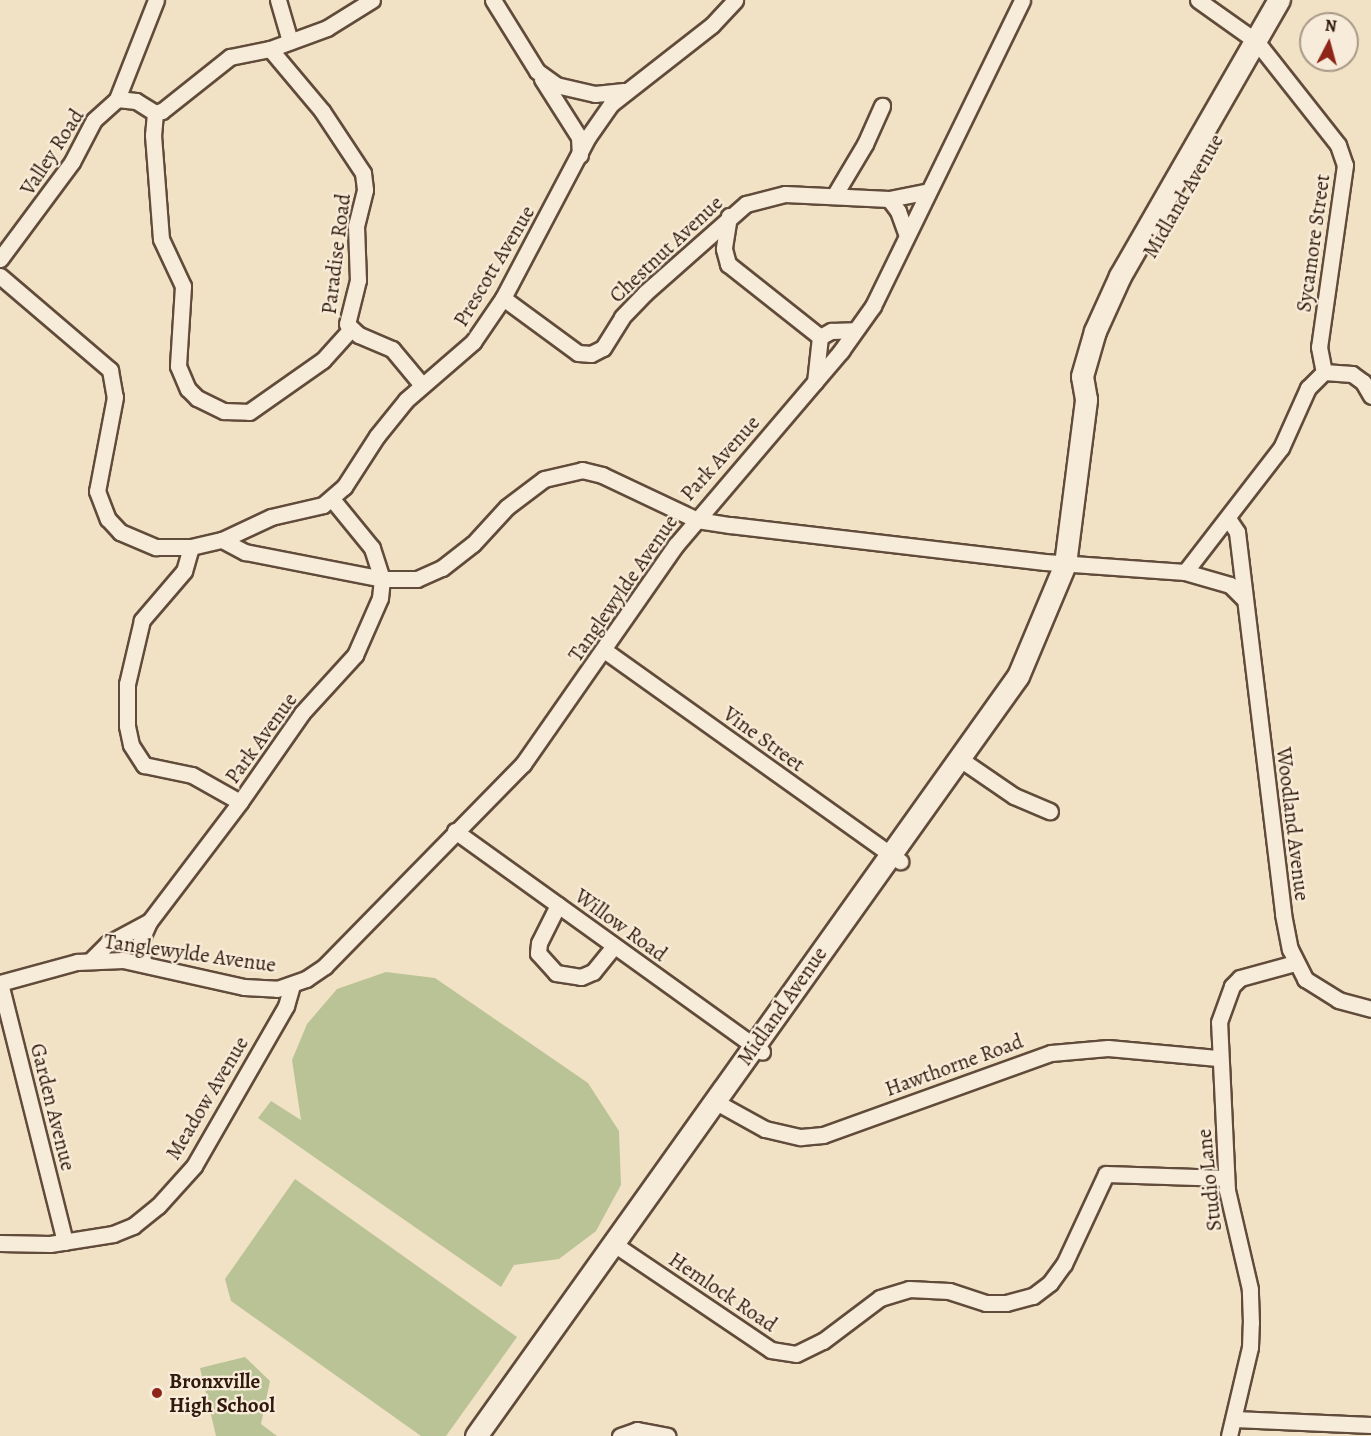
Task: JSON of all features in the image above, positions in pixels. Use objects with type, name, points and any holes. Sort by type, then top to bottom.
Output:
[{"type":"street","points":[[155,113],[136,101],[117,99],[156,0]]},
{"type":"street","points":[[278,0],[290,41]]},
{"type":"street","points":[[155,113],[170,107],[230,57],[270,49],[327,28],[372,0]]},
{"type":"street","points":[[494,0],[579,137],[580,154]]},
{"type":"street","name":"Prescott Avenue","points":[[332,500],[377,436],[422,385],[466,350],[503,298],[580,154],[611,104],[712,25],[735,0]]},
{"type":"street","name":"Park Avenue","points":[[143,963],[141,940],[148,922],[240,802],[302,713],[355,655],[380,598],[382,579],[417,579],[436,572],[473,544],[529,488],[562,472],[582,470],[602,475],[697,520],[815,382],[873,306],[906,233],[952,146],[1022,0]]},
{"type":"street","name":"Sycamore Street","points":[[1198,0],[1260,47],[1338,145],[1345,165],[1319,347],[1324,372]]},
{"type":"street","name":"Midland Avenue","points":[[476,1436],[619,1246],[965,762],[1018,676],[1065,564],[1086,399],[1127,292],[1260,47],[1279,0]]},
{"type":"street","name":"Midland Avenue","points":[[1260,47],[1295,0]]},
{"type":"street","name":"Paradise Road","points":[[270,49],[322,111],[363,173],[365,190],[356,226],[358,280],[347,319],[351,329],[392,349],[422,385]]},
{"type":"street","points":[[537,71],[556,85],[573,91],[609,95],[628,91]]},
{"type":"street","name":"Valley Road","points":[[0,259],[67,170],[94,120],[117,99]]},
{"type":"street","points":[[834,196],[865,144],[882,106]]},
{"type":"street","points":[[155,113],[153,135],[161,239],[183,286],[178,366],[188,389],[196,398],[224,411],[249,412],[323,360],[351,329]]},
{"type":"street","name":"Chestnut Avenue","points":[[503,298],[578,353],[591,354],[603,348],[622,317],[645,293],[729,216],[764,197],[834,196],[889,199],[926,192]]},
{"type":"street","points":[[889,199],[898,211],[906,233]]},
{"type":"street","points":[[729,216],[724,249],[728,264],[820,337]]},
{"type":"street","points":[[0,276],[110,370],[115,397],[98,470],[97,491],[108,519],[136,541],[156,548],[191,547],[222,540],[271,517],[332,500],[372,548],[382,579],[245,552],[222,540]]},
{"type":"street","points":[[820,337],[831,331],[855,330]]},
{"type":"street","points":[[815,382],[820,337]]},
{"type":"street","points":[[1243,597],[1230,585],[1185,572],[1229,520],[1281,448],[1308,388],[1324,372],[1352,374],[1363,382],[1371,396]]},
{"type":"street","name":"Tanglewylde Avenue","points":[[0,983],[92,960],[143,963],[244,987],[277,989],[292,985],[325,966],[522,764],[697,520],[1065,564],[1185,572]]},
{"type":"street","name":"Woodland Avenue","points":[[1229,520],[1237,532],[1243,597],[1283,914],[1295,963],[1305,979],[1317,988],[1338,1000],[1371,1009]]},
{"type":"street","points":[[191,547],[184,571],[142,620],[127,684],[127,726],[131,745],[144,765],[192,775],[240,802]]},
{"type":"street","name":"Vine Street","points":[[604,650],[895,858]]},
{"type":"street","points":[[965,762],[1014,796],[1050,811]]},
{"type":"street","name":"Willow Road","points":[[455,831],[758,1049]]},
{"type":"street","points":[[558,905],[538,944],[538,953],[556,973],[581,977],[593,972],[614,946]]},
{"type":"street","name":"Park Avenue","points":[[92,960],[107,944],[148,922]]},
{"type":"street","name":"Studio Lane","points":[[1229,1436],[1251,1323],[1250,1289],[1232,1224],[1226,1178],[1218,1058],[1219,1022],[1232,987],[1240,978],[1295,963]]},
{"type":"street","name":"Garden Avenue","points":[[0,983],[65,1242]]},
{"type":"street","name":"Meadow Avenue","points":[[0,1243],[65,1242],[113,1234],[133,1226],[158,1206],[194,1166],[286,1006],[292,985]]},
{"type":"street","name":"Hawthorne Road","points":[[720,1105],[765,1129],[801,1137],[823,1134],[1052,1053],[1108,1048],[1218,1058]]},
{"type":"street","name":"Hemlock Road","points":[[619,1246],[771,1350],[796,1354],[823,1341],[880,1298],[909,1289],[950,1291],[986,1303],[1006,1303],[1033,1296],[1050,1282],[1064,1264],[1106,1174],[1226,1178]]},
{"type":"street","name":"Midland Avenue","points":[[490,1436],[619,1246]]},
{"type":"street","points":[[1234,1419],[1371,1425]]},
{"type":"street","points":[[620,1436],[637,1430],[667,1436]]},
{"type":"green space","points":[[386,972],[435,978],[588,1083],[619,1131],[621,1185],[596,1231],[559,1259],[514,1265],[501,1287],[258,1118],[271,1101],[301,1120],[292,1060],[307,1024],[337,989]]},
{"type":"green space","points":[[295,1179],[517,1337],[446,1436],[421,1436],[231,1301],[225,1279]]},
{"type":"green space","points":[[245,1357],[270,1381],[261,1424],[277,1436],[216,1436],[200,1368]]},
{"type":"place","name":"Bronxville High School","points":[[157,1393]]}]
